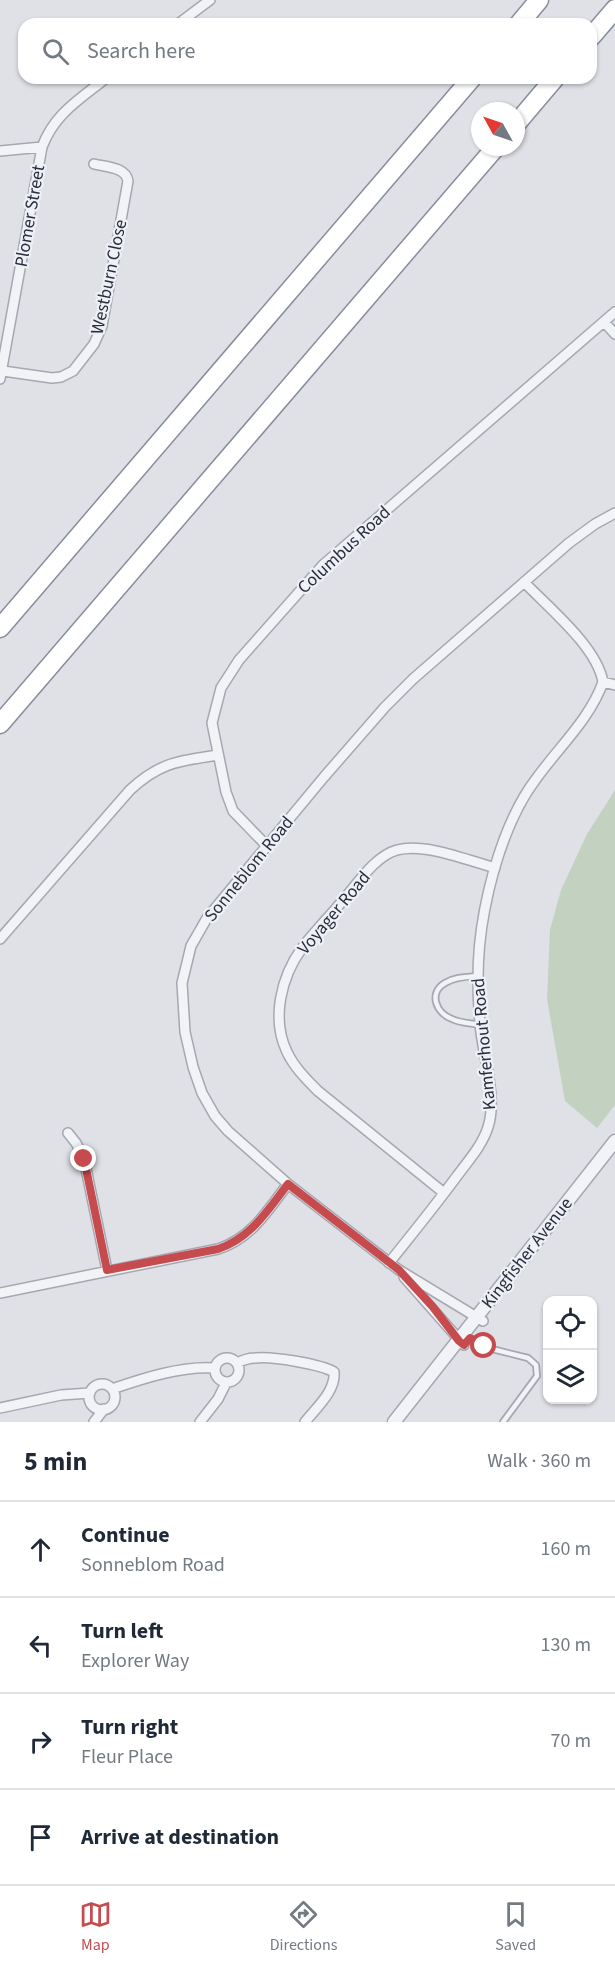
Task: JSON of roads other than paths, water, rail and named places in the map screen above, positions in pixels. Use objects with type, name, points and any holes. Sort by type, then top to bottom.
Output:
[{"type":"highway","points":[[524,18],[539,0]]},
{"type":"highway","points":[[597,30],[615,9]]},
{"type":"highway","points":[[0,628],[467,84]]},
{"type":"highway","points":[[525,113],[550,84]]},
{"type":"highway","points":[[0,724],[488,156]]},
{"type":"street","points":[[186,18],[210,0]]},
{"type":"street","name":"Plomer Street","points":[[1,375],[42,147],[56,120],[99,84]]},
{"type":"street","points":[[0,151],[42,147]]},
{"type":"street","name":"Westburn Close","points":[[1,375],[52,378],[68,375],[82,361],[99,336],[128,181],[123,171],[94,164]]},
{"type":"street","name":"Columbus Road","points":[[267,846],[233,811],[226,792],[212,723],[221,688],[239,660],[331,558],[615,312]]},
{"type":"street","points":[[604,322],[615,334]]},
{"type":"street","name":"Sonneblom Road","points":[[481,1319],[389,1263],[288,1184],[249,1151],[215,1116],[202,1093],[193,1067],[185,1032],[182,983],[192,946],[207,918],[385,707],[413,679],[569,543],[615,513]]},
{"type":"street","points":[[524,582],[586,646],[602,672],[603,682],[615,685]]},
{"type":"street","name":"Kamferhout Road","points":[[389,1263],[484,1138],[491,1115],[491,1102],[480,1025],[477,976],[479,934],[495,868],[510,827],[528,791],[584,717],[603,682]]},
{"type":"street","points":[[0,939],[130,790],[144,777],[168,764],[218,755]]},
{"type":"street","name":"Voyager Road","points":[[444,1193],[318,1091],[304,1077],[286,1050],[279,1019],[280,1000],[284,981],[302,949],[356,885],[387,855],[406,848],[420,849],[495,868]]},
{"type":"street","points":[[68,1133],[84,1159],[107,1270]]},
{"type":"street","name":"Kingfisher Avenue","points":[[403,1422],[615,1141]]},
{"type":"street","name":"Kingfisher Avenue","points":[[481,1319],[615,1152]]},
{"type":"street","points":[[0,1293],[218,1249],[231,1244],[251,1230],[288,1184]]},
{"type":"street","name":"Sonneblom Road","points":[[399,1270],[464,1341]]},
{"type":"street","name":"Kingfisher Avenue","points":[[394,1422],[464,1341]]},
{"type":"street","points":[[237,1363],[239,1374],[234,1381],[226,1383],[216,1376],[214,1368],[219,1360],[226,1357],[237,1363],[263,1357],[313,1365],[334,1372],[335,1381],[331,1389],[305,1422]]},
{"type":"street","points":[[112,1389],[191,1368],[214,1368]]},
{"type":"street","points":[[200,1422],[218,1399],[226,1383]]},
{"type":"street","points":[[0,1408],[61,1395],[90,1393],[96,1386],[105,1384],[112,1389],[114,1400],[94,1422]]},
{"type":"street","points":[[90,1393],[92,1405],[104,1409]]},
{"type":"lane","points":[[477,976],[462,977],[442,985],[436,994],[436,1003],[440,1011],[450,1019],[480,1025]]},
{"type":"lane","points":[[464,1341],[528,1358],[536,1365],[537,1376],[503,1422]]}]
